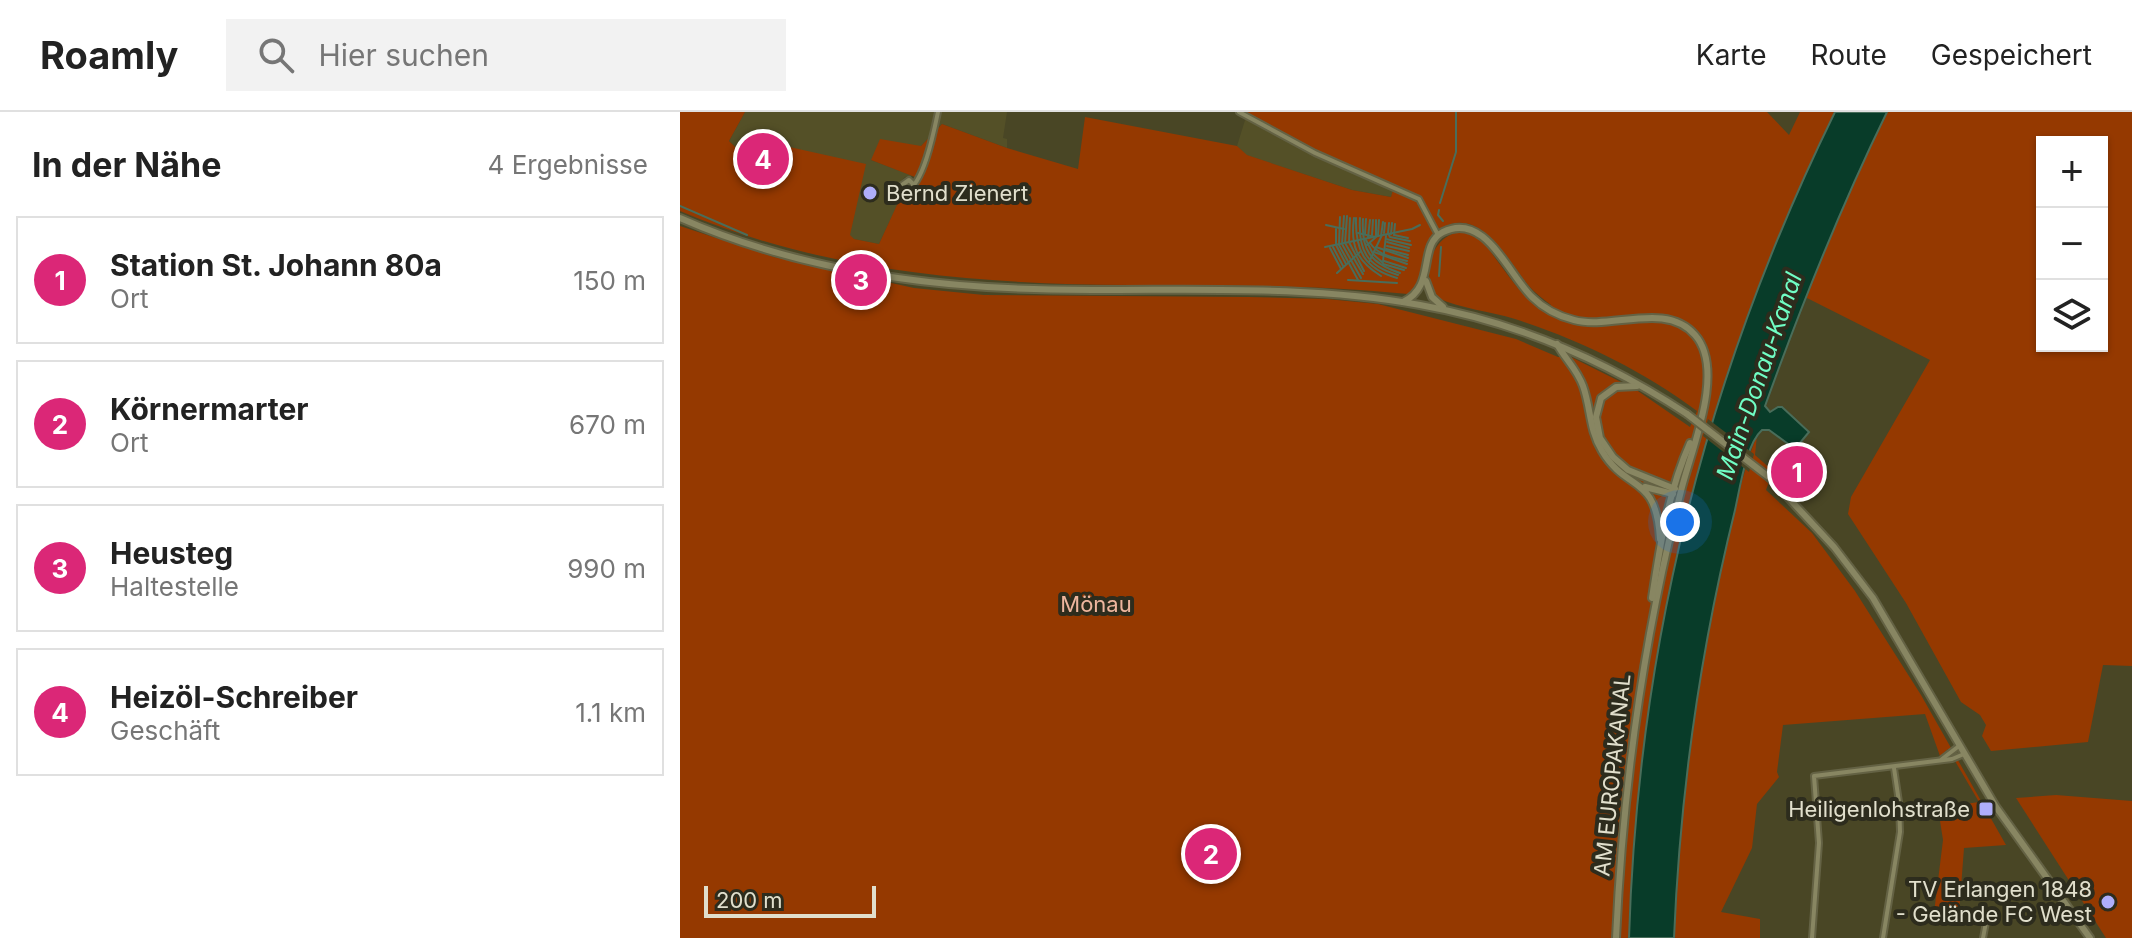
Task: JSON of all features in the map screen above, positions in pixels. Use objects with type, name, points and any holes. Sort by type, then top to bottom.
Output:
[{"type":"main road","points":[[680,218],[732,239],[794,258],[920,280],[1037,289],[1317,293],[1403,302],[1507,326],[1557,344],[1643,386],[1687,414],[1770,478],[1818,528],[1889,623],[2010,828],[2090,938]]},
{"type":"main road","name":"AM EUROPAKANAL","points":[[1438,235],[1462,228],[1478,233],[1530,295],[1563,317],[1597,323],[1658,319],[1688,328],[1704,347],[1709,366],[1709,383],[1698,426],[1660,539],[1625,792],[1616,938]]},
{"type":"main road","points":[[1403,302],[1416,294],[1425,277],[1431,247],[1438,235]]},
{"type":"main road","points":[[1425,277],[1432,297],[1448,310]]},
{"type":"main road","points":[[1557,344],[1580,378],[1594,438],[1604,455],[1652,498],[1659,515],[1660,539]]},
{"type":"main road","points":[[1643,386],[1624,385],[1607,391],[1597,407],[1598,433],[1605,447],[1623,466],[1677,491]]},
{"type":"main road","points":[[1642,486],[1677,491]]},
{"type":"main road","name":"AM EUROPAKANAL","points":[[1651,617],[1677,491]]},
{"type":"street","points":[[914,185],[930,148],[938,112]]},
{"type":"street","points":[[1239,112],[1315,153],[1419,199],[1438,235]]},
{"type":"street","points":[[1941,760],[1959,746]]},
{"type":"street","points":[[1812,938],[1819,843],[1814,776],[1894,768],[1952,759],[1964,754]]},
{"type":"street","points":[[1883,938],[1900,832],[1894,768]]},
{"type":"street","points":[[1983,938],[1987,917]]},
{"type":"shaded area","points":[[745,112],[1007,112],[1003,138],[1007,139],[1007,148],[942,124],[921,146],[871,160],[913,176],[905,177],[899,183],[903,193],[879,244],[854,239],[769,179],[729,141]]},
{"type":"shaded area","points":[[1246,117],[1329,163],[1394,190],[1391,197],[1352,190],[1246,155],[1237,146]]},
{"type":"green space","name":"Mönau","points":[[680,112],[745,112],[729,141],[768,179],[785,146],[866,164],[850,235],[854,239],[879,244],[902,194],[912,194],[920,179],[871,160],[880,139],[921,146],[942,124],[1078,169],[1085,117],[1237,146],[1247,155],[1352,190],[1391,197],[1393,190],[1329,163],[1236,112],[1767,112],[1789,135],[1800,112],[1835,112],[1789,211],[1750,311],[1716,412],[1687,514],[1664,617],[1647,722],[1635,829],[1629,938],[680,938],[680,226],[774,257],[914,288],[984,295],[1248,297],[1378,304],[1516,339],[1558,357],[1569,356],[1635,389],[1690,427],[1697,411],[1632,369],[1563,336],[1438,298],[1429,275],[1434,250],[1451,234],[1463,232],[1476,236],[1486,244],[1525,296],[1549,314],[1551,305],[1528,285],[1493,240],[1470,224],[1457,223],[1435,233],[1427,251],[1421,281],[1408,294],[1304,287],[1015,282],[901,270],[789,248],[734,232],[680,211]]},
{"type":"green space","points":[[1887,112],[2132,112],[2132,666],[2103,665],[2088,742],[1991,751],[1982,736],[1986,725],[1980,715],[1961,702],[1906,603],[1848,514],[1851,497],[1930,360],[1805,297],[1837,217]]},
{"type":"green space","points":[[1757,435],[1755,455],[1773,471],[1766,490],[1812,533],[1855,591],[1921,695],[2006,845],[1964,848],[1959,914],[1934,913],[1943,840],[1938,808],[1979,802],[1948,749],[1940,756],[1925,714],[1783,725],[1779,777],[1757,804],[1752,848],[1721,912],[1760,919],[1760,938],[1674,938],[1680,839],[1698,691],[1726,546],[1743,476]]},
{"type":"green space","name":"TV Erlangen 1848 - Gelände FC West","points":[[2056,795],[2132,801],[2132,938],[2106,938],[2016,798]]},
{"type":"water","name":"Main-Donau-Kanal","points":[[1835,112],[1887,112],[1822,258],[1765,406],[1770,412],[1782,407],[1809,432],[1795,449],[1769,430],[1762,430],[1748,456],[1702,669],[1681,830],[1674,938],[1629,938],[1635,829],[1647,722],[1664,617],[1687,514],[1716,412],[1750,311],[1789,211]]},
{"type":"pier","points":[[1708,419],[1754,454],[1749,472],[1703,436]]},
{"type":"waterway","points":[[1440,203],[1456,152],[1456,112]]},
{"type":"waterway","points":[[680,206],[747,235]]},
{"type":"waterway","points":[[1439,210],[1438,215],[1443,221]]},
{"type":"waterway","points":[[1344,216],[1342,244],[1361,278]]},
{"type":"waterway","points":[[1347,216],[1345,243],[1363,274]]},
{"type":"waterway","points":[[1340,217],[1339,245],[1358,280]]},
{"type":"waterway","points":[[1350,218],[1349,242],[1364,271]]},
{"type":"waterway","points":[[1354,218],[1353,237],[1357,252],[1366,265],[1381,276]]},
{"type":"waterway","points":[[1356,218],[1357,240],[1364,257],[1377,269],[1397,278]]},
{"type":"waterway","points":[[1360,218],[1361,240],[1367,256],[1379,267],[1398,275]]},
{"type":"waterway","points":[[1363,219],[1364,239],[1370,254],[1381,265],[1400,273]]},
{"type":"waterway","points":[[1365,234],[1366,219]]},
{"type":"waterway","points":[[1368,237],[1370,220]]},
{"type":"waterway","points":[[1372,235],[1373,220]]},
{"type":"waterway","points":[[1367,245],[1376,237],[1376,220]]},
{"type":"waterway","points":[[1378,235],[1379,220]]},
{"type":"waterway","points":[[1381,236],[1383,222]]},
{"type":"waterway","points":[[1384,233],[1385,223]]},
{"type":"waterway","points":[[1388,233],[1389,223]]},
{"type":"waterway","points":[[1391,234],[1392,223]]},
{"type":"waterway","points":[[1395,224],[1394,235],[1408,238]]},
{"type":"waterway","points":[[1326,225],[1344,229]]},
{"type":"waterway","points":[[1325,247],[1420,225]]},
{"type":"waterway","points":[[1336,229],[1336,245],[1346,264]]},
{"type":"waterway","points":[[1358,233],[1375,237]]},
{"type":"waterway","points":[[1369,262],[1382,235]]},
{"type":"waterway","points":[[1389,235],[1410,241]]},
{"type":"waterway","points":[[1383,261],[1386,236]]},
{"type":"waterway","points":[[1386,239],[1411,245]]},
{"type":"waterway","points":[[1366,240],[1373,254],[1383,263]]},
{"type":"waterway","points":[[1387,242],[1409,248]]},
{"type":"waterway","points":[[1370,243],[1382,253],[1407,261]]},
{"type":"waterway","points":[[1387,246],[1409,251]]},
{"type":"waterway","points":[[1333,247],[1343,266]]},
{"type":"waterway","points":[[1376,247],[1408,258]]},
{"type":"waterway","points":[[1439,276],[1441,247]]},
{"type":"waterway","points":[[1330,248],[1341,269]]},
{"type":"waterway","points":[[1386,249],[1408,255]]},
{"type":"waterway","points":[[1337,273],[1360,252]]},
{"type":"waterway","points":[[1374,252],[1407,264]]},
{"type":"waterway","points":[[1384,261],[1406,268]]},
{"type":"waterway","points":[[1383,264],[1404,270]]},
{"type":"waterway","points":[[1348,280],[1397,283]]},
{"type":"place","name":"Heizöl-Schreiber","points":[[763,159]]},
{"type":"place","name":"Bernd Zienert","points":[[870,193]]},
{"type":"place","name":"Heusteg","points":[[861,280]]},
{"type":"place","name":"Station St. Johann 80a","points":[[1797,472]]},
{"type":"place","name":"Heiligenlohstraße","points":[[1986,809]]},
{"type":"place","name":"Körnermarter","points":[[1211,854]]},
{"type":"place","name":"TV Erlangen 1848 - Gelände FC West","points":[[2108,902]]}]
